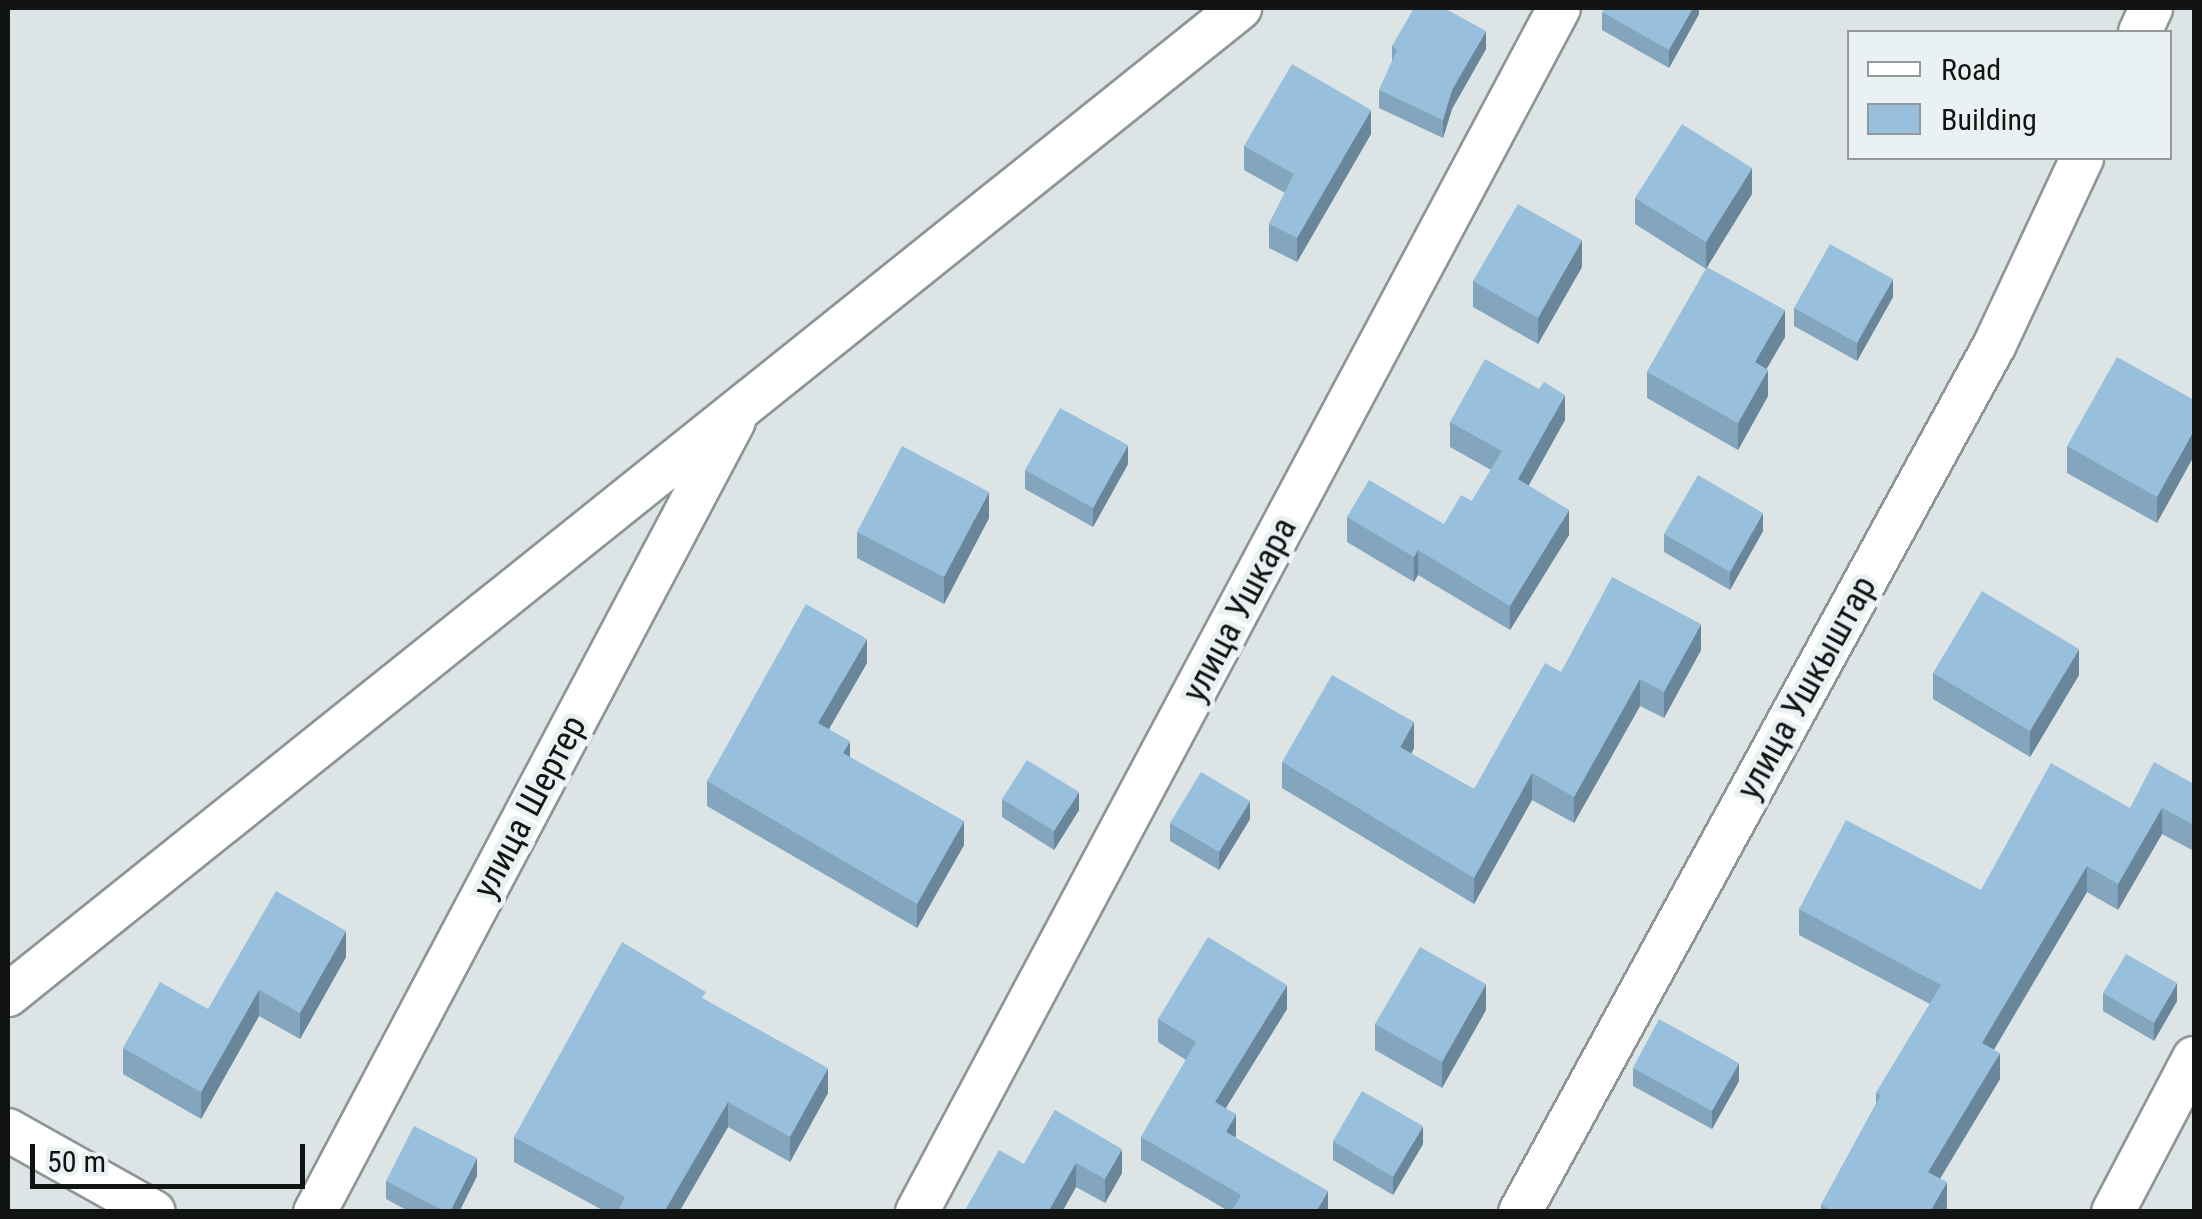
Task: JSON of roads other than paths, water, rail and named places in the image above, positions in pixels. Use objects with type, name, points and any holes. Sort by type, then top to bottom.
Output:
[{"type":"street","points":[[8,995],[1240,8]]},
{"type":"street","name":"улица Ушкара","points":[[916,1212],[1559,8]]},
{"type":"street","name":"улица Ушкыштар","points":[[1520,1212],[1995,344],[2081,160]]},
{"type":"street","name":"улица Шертер","points":[[315,1212],[744,403]]},
{"type":"street","points":[[2113,1212],[2194,1058]]},
{"type":"street","points":[[8,1130],[154,1212]]}]
